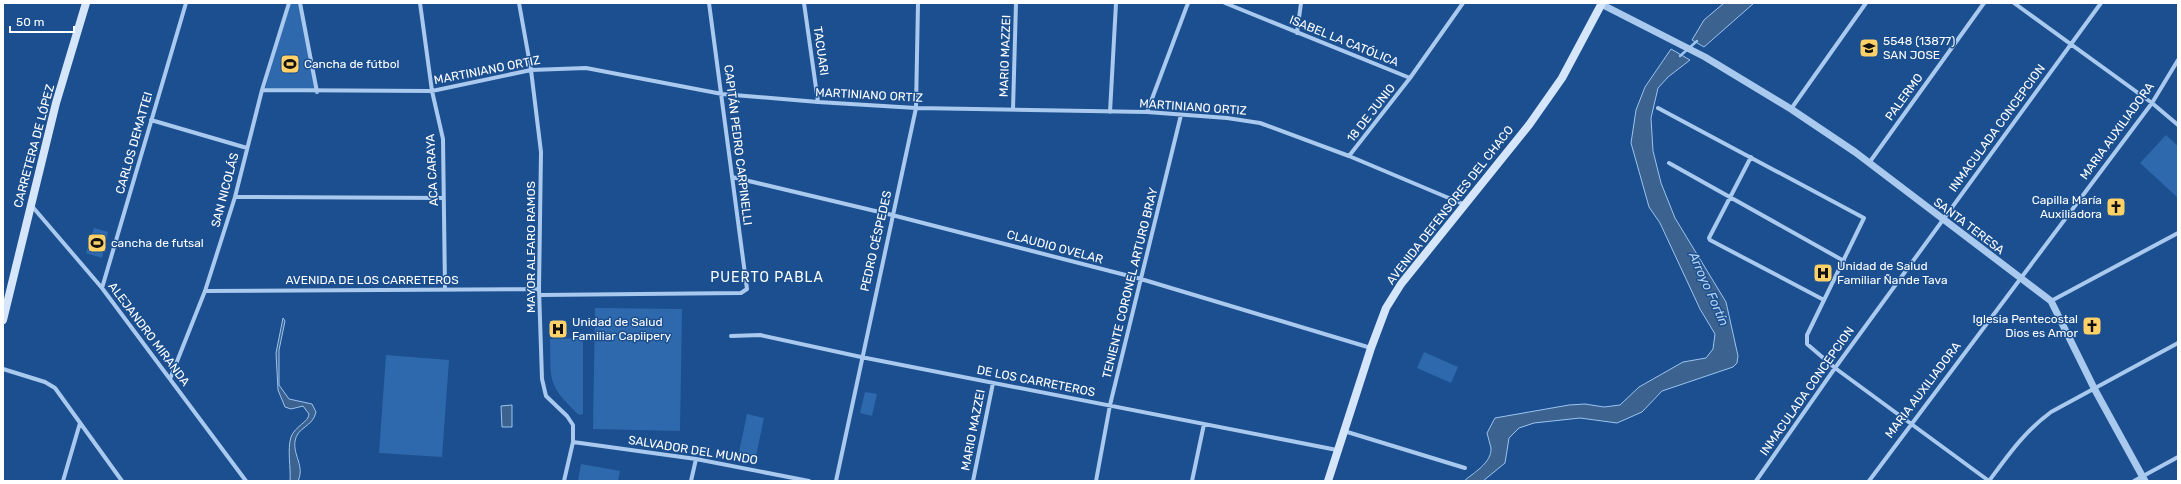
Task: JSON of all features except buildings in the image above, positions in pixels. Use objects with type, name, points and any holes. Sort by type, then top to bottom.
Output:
[{"type":"main road","name":"CARRETERA DE LÓPEZ","points":[[3,320],[30,204],[56,103],[86,3]]},
{"type":"main road","name":"AVENIDA DEFENSORES DEL CHACO","points":[[1328,481],[1371,348],[1386,308],[1400,284],[1529,125],[1562,78],[1602,3]]},
{"type":"street","name":"CARLOS DEMATTEI","points":[[102,288],[186,3]]},
{"type":"street","name":"SAN NICOLÁS","points":[[170,379],[205,291],[235,197],[262,90],[289,3]]},
{"type":"street","points":[[300,3],[317,92]]},
{"type":"street","name":"ACA CARAYA","points":[[420,3],[432,91],[443,139],[444,289]]},
{"type":"street","name":"MAYOR ALFARO RAMOS","points":[[519,3],[531,70],[541,152],[539,289],[542,379],[546,396],[567,416],[573,425],[573,442],[564,481]]},
{"type":"street","name":"CAPITÁN PEDRO CARPINELLI","points":[[540,294],[740,293],[748,289],[709,3]]},
{"type":"street","name":"TACUARI","points":[[804,3],[818,102]]},
{"type":"street","name":"PEDRO CÉSPEDES","points":[[836,481],[860,358],[916,108],[918,3]]},
{"type":"street","name":"MARIO MAZZEI","points":[[1013,109],[1016,3]]},
{"type":"street","points":[[1110,112],[1116,3]]},
{"type":"street","points":[[1147,112],[1188,3]]},
{"type":"street","name":"ISABEL LA CATÓLICA","points":[[1225,3],[1410,78]]},
{"type":"street","points":[[1297,33],[1301,3]]},
{"type":"street","name":"18 DE JUNIO","points":[[1349,156],[1410,78],[1463,3]]},
{"type":"street","name":"SANTA TERESA","points":[[1602,3],[1704,57],[1791,109],[1869,163],[1942,220],[2021,277],[2051,301],[2094,390],[2144,479]]},
{"type":"street","points":[[1791,109],[1866,3]]},
{"type":"street","name":"PALERMO","points":[[1869,163],[1984,3]]},
{"type":"street","points":[[2014,3],[2152,103],[2178,125]]},
{"type":"street","name":"INMACULADA CONCEPCION","points":[[1756,481],[1835,368],[2101,3]]},
{"type":"street","name":"MARIA AUXILIADORA","points":[[1869,481],[1911,422],[2152,103],[2178,60]]},
{"type":"street","name":"MARTINIANO ORTIZ","points":[[262,90],[317,92],[432,91],[531,70],[586,68],[722,94],[818,102],[916,108],[1147,112],[1228,118],[1260,123],[1349,156],[1464,204]]},
{"type":"street","points":[[1658,108],[1864,218],[1844,262],[1824,300],[1806,340],[1807,344],[1835,368],[1911,422],[1989,481],[2022,436],[2034,424],[2051,412],[2178,343]]},
{"type":"street","name":"TENIENTE CORONEL ARTURO BRAY","points":[[1096,481],[1110,405],[1181,115]]},
{"type":"street","points":[[151,120],[247,148]]},
{"type":"street","points":[[1751,157],[1709,238],[1710,240],[1824,300]]},
{"type":"street","points":[[1669,163],[1844,262]]},
{"type":"street","name":"CLAUDIO OVELAR","points":[[732,177],[892,215],[1141,279],[1371,348]]},
{"type":"street","points":[[235,197],[444,198]]},
{"type":"street","name":"ALEJANDRO MIRANDA","points":[[30,204],[102,288],[246,481]]},
{"type":"street","points":[[2051,301],[2178,233]]},
{"type":"street","name":"AVENIDA DE LOS CARRETEROS","points":[[205,291],[539,289]]},
{"type":"street","name":"DE LOS CARRETEROS","points":[[731,336],[760,335],[860,358],[1337,450]]},
{"type":"street","points":[[3,369],[45,382],[55,388],[122,481]]},
{"type":"street","name":"MARIO MAZZEI","points":[[973,481],[993,383]]},
{"type":"street","points":[[63,481],[80,423]]},
{"type":"street","points":[[1192,481],[1204,424]]},
{"type":"street","points":[[1344,431],[1465,468]]},
{"type":"street","name":"SALVADOR DEL MUNDO","points":[[573,442],[696,459],[809,481]]},
{"type":"street","points":[[2134,481],[2144,479],[2178,457]]},
{"type":"street","points":[[691,481],[696,459]]},
{"type":"shaded area","points":[[290,3],[299,3],[316,90],[265,89]]},
{"type":"shaded area","points":[[2166,135],[2178,146],[2178,198],[2140,163]]},
{"type":"shaded area","name":"cancha de futsal","points":[[94,228],[108,232],[102,258],[86,253]]},
{"type":"shaded area","points":[[595,308],[682,309],[680,431],[593,429]]},
{"type":"shaded area","points":[[583,338],[583,414],[579,415],[561,396],[553,382],[550,365],[550,339]]},
{"type":"shaded area","points":[[1424,352],[1458,367],[1451,383],[1417,368]]},
{"type":"shaded area","points":[[386,355],[449,360],[442,457],[379,453]]},
{"type":"shaded area","points":[[865,392],[877,394],[872,416],[860,413]]},
{"type":"shaded area","points":[[747,414],[764,418],[756,456],[739,452]]},
{"type":"shaded area","points":[[581,464],[620,471],[618,481],[578,481]]},
{"type":"water","points":[[1724,3],[1754,3],[1704,47],[1692,40],[1704,20]]},
{"type":"water","points":[[1671,49],[1690,60],[1668,77],[1658,88],[1651,118],[1653,151],[1661,183],[1675,218],[1726,302],[1738,356],[1737,363],[1733,367],[1662,391],[1642,412],[1617,423],[1580,418],[1534,423],[1519,428],[1509,438],[1505,463],[1483,481],[1464,481],[1481,467],[1488,458],[1491,448],[1487,433],[1495,418],[1569,405],[1585,404],[1604,407],[1620,405],[1639,387],[1683,362],[1706,358],[1713,349],[1715,334],[1700,309],[1660,223],[1649,207],[1631,143],[1636,110],[1645,87]]},
{"type":"water","points":[[283,318],[285,321],[279,350],[279,385],[289,399],[312,404],[316,412],[312,421],[296,436],[295,446],[300,466],[300,476],[298,481],[290,481],[290,442],[293,433],[307,419],[309,414],[303,406],[291,409],[285,407],[278,390],[276,353]]},
{"type":"water","points":[[512,405],[512,427],[502,427],[501,406]]},
{"type":"waterway","name":"Arroyo Fortín","points":[[1680,56],[1697,41]]},
{"type":"place","name":"5548 (13877) SAN JOSE","points":[[1869,48]]},
{"type":"place","name":"Cancha de fútbol","points":[[290,64]]},
{"type":"place","name":"Capilla María Auxiliadora","points":[[2116,207]]},
{"type":"place","name":"cancha de futsal","points":[[97,243]]},
{"type":"place","name":"Unidad de Salud Familiar Ñande Tava","points":[[1823,273]]},
{"type":"place","name":"Iglesia Pentecostal Dios es Amor","points":[[2092,326]]},
{"type":"place","name":"Unidad de Salud Familiar Capiipery","points":[[558,329]]},
{"type":"district","name":"PUERTO PABLA","points":[[767,277]]}]
